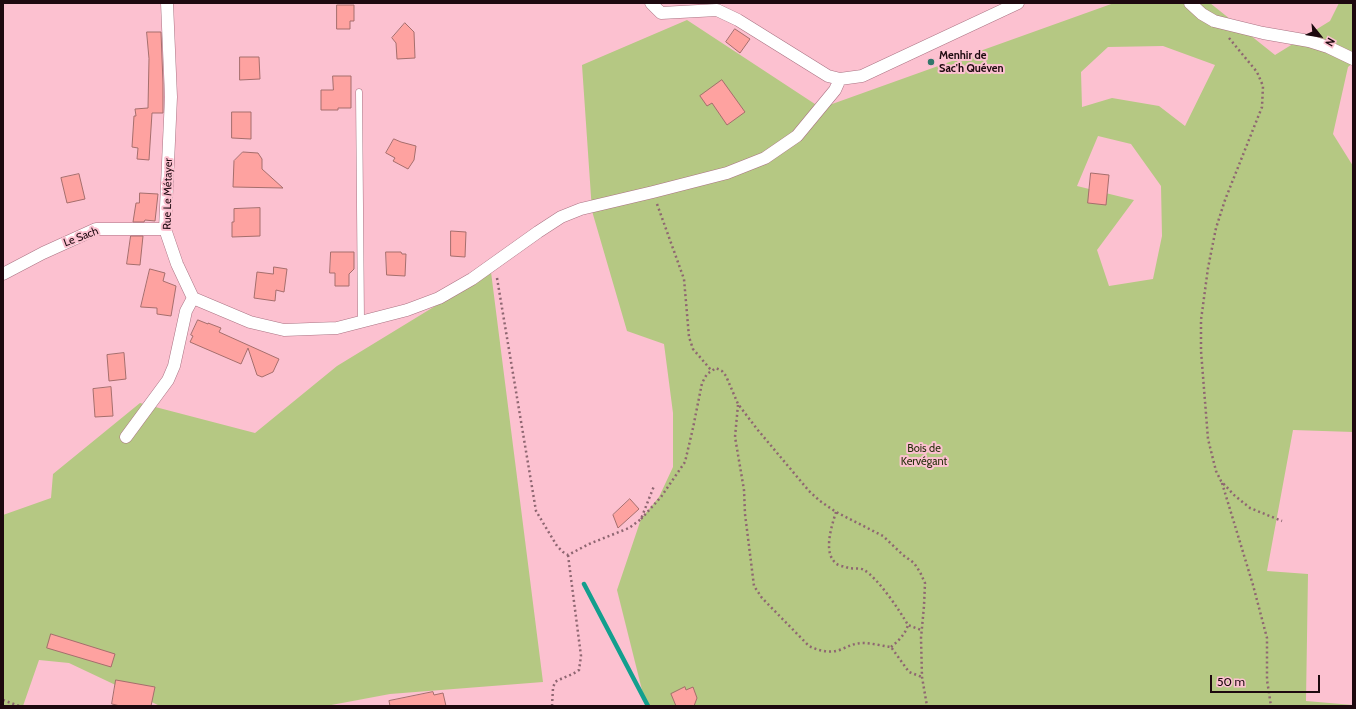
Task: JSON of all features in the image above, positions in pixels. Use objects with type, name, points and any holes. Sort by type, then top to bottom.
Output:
[{"type":"street","name":"Rue Le Métayer","points":[[167,3],[171,97],[165,229],[177,264],[193,298]]},
{"type":"street","points":[[651,3],[661,13],[717,10],[738,20],[828,76],[840,79],[862,76],[1018,3]]},
{"type":"street","points":[[1190,3],[1202,14],[1214,21],[1263,33],[1309,41],[1328,47],[1353,59]]},
{"type":"street","points":[[126,437],[168,380],[174,366],[186,311],[193,298],[250,322],[284,330],[337,328],[407,310],[439,298],[472,279],[561,217],[581,209],[727,173],[765,158],[797,136],[835,90],[840,79]]},
{"type":"street","name":"Le Sach","points":[[3,274],[43,253],[96,229],[165,229]]},
{"type":"lane","points":[[359,92],[360,321]]},
{"type":"path","points":[[1214,21],[1257,72],[1263,86],[1262,107],[1225,200],[1216,228],[1208,268],[1201,320],[1201,351],[1208,439],[1216,470],[1221,481],[1253,585],[1266,638],[1267,680],[1271,706]]},
{"type":"path","points":[[653,192],[684,279],[689,337],[693,349],[711,370]]},
{"type":"path","points":[[494,263],[536,511],[557,546],[568,555]]},
{"type":"path","points":[[568,555],[589,544],[629,528],[641,520],[661,497],[684,462],[694,428],[702,383],[707,374],[716,368],[722,371],[738,404],[802,483],[820,501],[836,512],[883,536],[903,556],[914,563],[920,572],[925,583],[921,630],[922,677],[927,706]]},
{"type":"path","points":[[738,404],[735,437],[744,490],[744,514],[754,586],[762,598],[797,635],[809,646],[818,651],[830,652],[841,650],[851,644],[863,643],[891,648],[909,672],[922,677]]},
{"type":"path","points":[[1221,481],[1234,495],[1250,508],[1282,521]]},
{"type":"path","points":[[641,520],[654,486]]},
{"type":"path","points":[[836,512],[829,535],[830,554],[836,564],[851,569],[862,569],[872,576],[900,611],[908,625],[921,630]]},
{"type":"path","points":[[552,706],[553,688],[555,682],[572,675],[578,670],[581,656],[568,555]]},
{"type":"path","points":[[891,648],[900,640],[907,630],[908,625]]},
{"type":"path","points":[[3,700],[19,706]]},
{"type":"green space","name":"Bois de Kervégant","points":[[1114,3],[1210,3],[1275,55],[1330,21],[1339,3],[1353,3],[1353,63],[1348,67],[1333,134],[1353,166],[1353,432],[1293,430],[1267,571],[1308,574],[1306,701],[1353,706],[646,706],[617,590],[641,519],[659,497],[673,467],[673,413],[664,344],[627,331],[592,211],[582,65],[687,20],[821,108]],"holes":[[[1163,46],[1215,65],[1185,126],[1159,106],[1112,98],[1082,107],[1081,72],[1108,47]],[[1098,136],[1131,144],[1161,186],[1162,236],[1153,279],[1109,286],[1097,250],[1134,200],[1077,186]]]},
{"type":"green space","points":[[491,272],[543,682],[390,694],[326,706],[160,706],[69,663],[39,660],[23,706],[3,706],[3,515],[51,498],[53,474],[140,403],[255,433],[337,366]]},
{"type":"building","points":[[337,5],[354,5],[354,21],[350,21],[350,29],[337,29]]},
{"type":"building","points":[[405,23],[414,32],[415,58],[397,59],[396,43],[392,38]]},
{"type":"building","points":[[735,29],[750,39],[740,53],[726,42]]},
{"type":"building","points":[[147,32],[161,32],[163,83],[163,113],[152,113],[149,160],[137,159],[138,148],[132,147],[134,116],[136,116],[135,109],[148,108],[149,59]]},
{"type":"building","points":[[240,57],[259,57],[260,79],[240,80]]},
{"type":"building","points":[[333,76],[351,76],[351,108],[321,110],[321,90],[333,90]]},
{"type":"building","points":[[722,80],[745,112],[727,125],[712,103],[707,106],[700,96]]},
{"type":"building","points":[[232,112],[251,112],[251,139],[232,138]]},
{"type":"building","points":[[394,139],[416,146],[414,160],[408,169],[393,161],[395,158],[386,153]]},
{"type":"building","points":[[243,152],[258,153],[262,159],[262,169],[283,188],[233,187],[234,161]]},
{"type":"building","points":[[1091,173],[1109,175],[1106,205],[1088,203]]},
{"type":"building","points":[[79,174],[85,199],[67,203],[61,178]]},
{"type":"building","points":[[140,193],[158,194],[155,221],[145,220],[144,222],[133,222],[136,203],[139,203]]},
{"type":"building","points":[[260,208],[260,236],[232,237],[234,209]]},
{"type":"building","points":[[451,231],[466,232],[465,257],[451,256]]},
{"type":"building","points":[[131,236],[143,236],[140,265],[127,264]]},
{"type":"building","points":[[331,252],[354,252],[354,269],[349,274],[349,286],[335,286],[335,273],[330,273]]},
{"type":"building","points":[[386,252],[401,252],[402,254],[406,254],[405,276],[387,275]]},
{"type":"building","points":[[274,267],[287,269],[284,292],[276,290],[275,301],[254,298],[257,272],[273,274]]},
{"type":"building","points":[[150,269],[165,273],[163,281],[176,286],[171,316],[157,314],[157,308],[141,307]]},
{"type":"building","points":[[198,320],[221,328],[219,332],[279,359],[273,372],[262,377],[257,375],[248,348],[241,364],[190,342],[193,336],[191,335]]},
{"type":"building","points":[[124,353],[126,379],[109,381],[107,355]]},
{"type":"building","points":[[111,387],[113,416],[95,417],[93,389]]},
{"type":"building","points":[[630,499],[639,509],[618,528],[613,515]]},
{"type":"building","points":[[51,634],[115,654],[111,667],[47,648]]},
{"type":"building","points":[[116,680],[155,687],[151,706],[120,706],[112,704]]},
{"type":"building","points":[[685,687],[686,690],[693,687],[697,698],[694,706],[676,706],[671,694]]},
{"type":"building","points":[[433,692],[434,695],[443,693],[446,706],[390,706],[389,701]]},
{"type":"waterway","points":[[584,584],[648,706]]},
{"type":"place","name":"Menhir de Sac'h Quéven","points":[[931,62]]}]
